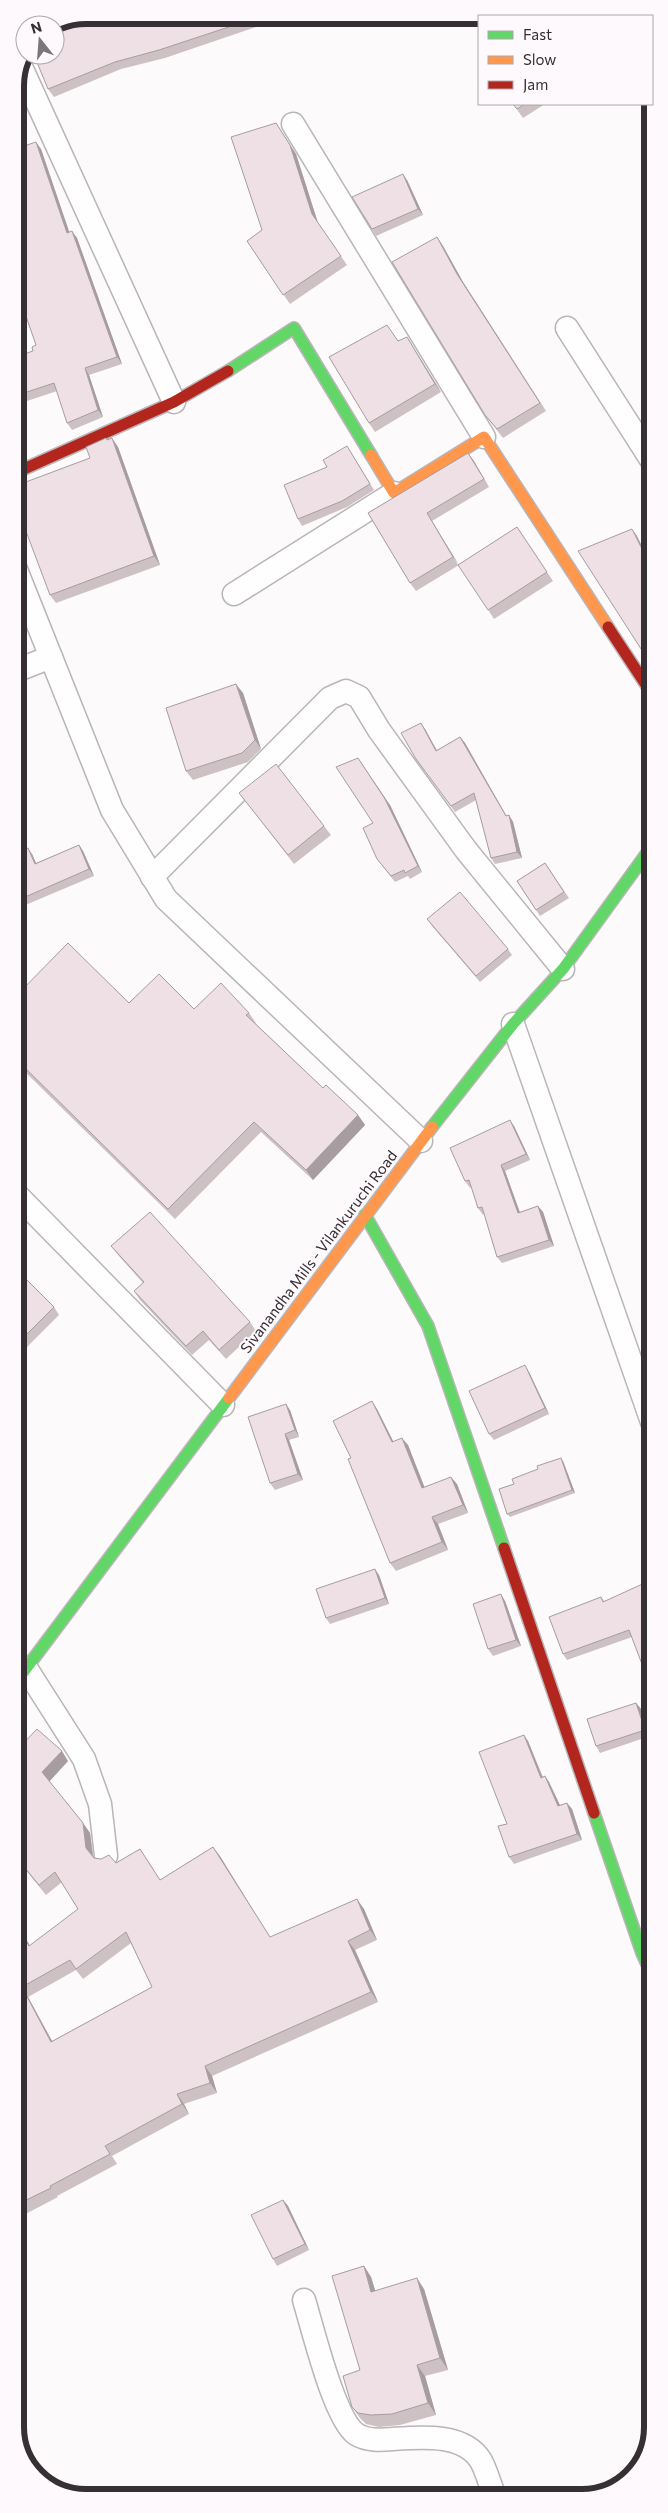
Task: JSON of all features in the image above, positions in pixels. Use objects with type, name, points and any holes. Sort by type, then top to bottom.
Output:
[{"type":"street","points":[[25,75],[174,402]]},
{"type":"street","points":[[293,124],[484,437],[644,682]]},
{"type":"street","points":[[24,469],[174,402],[235,367],[294,328],[394,493]]},
{"type":"street","points":[[567,328],[644,448]]},
{"type":"street","points":[[234,594],[484,437]]},
{"type":"street","points":[[24,590],[112,810],[166,899],[421,1141]]},
{"type":"street","points":[[24,668],[51,657]]},
{"type":"street","points":[[152,878],[330,698],[346,691],[360,696],[379,730],[466,850],[563,970]]},
{"type":"street","name":"Sivanandha Mills - Vilankuruchi Road","points":[[24,1671],[421,1141],[513,1024],[563,970],[644,857]]},
{"type":"street","points":[[513,1024],[644,1399]]},
{"type":"street","points":[[24,1202],[223,1405]]},
{"type":"street","points":[[365,1215],[428,1326],[644,1957]]},
{"type":"street","points":[[24,1679],[84,1759],[100,1804],[106,1856]]},
{"type":"street","points":[[304,2300],[339,2410],[356,2434],[376,2441],[431,2439],[456,2441],[471,2450],[481,2461],[492,2489]]},
{"type":"building","points":[[86,24],[238,24],[159,50],[115,62],[48,89],[38,65],[65,65],[65,27]]},
{"type":"building","points":[[514,105],[523,105],[517,109]]},
{"type":"building","points":[[276,123],[290,145],[312,214],[341,256],[283,295],[247,241],[262,230],[231,137]]},
{"type":"building","points":[[36,142],[67,233],[72,231],[117,357],[85,368],[98,410],[67,423],[54,383],[24,393],[24,354],[33,351],[32,347],[36,345],[24,310],[24,146]]},
{"type":"building","points":[[403,174],[418,209],[372,229],[352,197]]},
{"type":"building","points":[[437,237],[457,274],[540,403],[497,429],[485,415],[392,262]]},
{"type":"building","points":[[387,325],[398,341],[407,337],[435,384],[369,423],[329,357]]},
{"type":"building","points":[[106,438],[107,440],[112,438],[154,556],[50,595],[24,526],[24,483],[90,458],[86,447]]},
{"type":"building","points":[[347,446],[370,484],[342,501],[298,519],[284,485],[327,467],[323,460]]},
{"type":"building","points":[[468,453],[484,479],[427,513],[453,557],[410,583],[368,513]]},
{"type":"building","points":[[517,527],[547,572],[488,610],[458,565]]},
{"type":"building","points":[[632,529],[644,553],[644,654],[578,551]]},
{"type":"building","points":[[236,684],[255,740],[242,753],[186,771],[166,708]]},
{"type":"building","points":[[421,723],[436,751],[460,737],[506,816],[509,815],[517,852],[491,858],[474,793],[451,806],[416,759],[401,733]]},
{"type":"building","points":[[358,758],[385,799],[418,866],[405,873],[404,870],[391,876],[377,859],[363,828],[373,823],[336,767]]},
{"type":"building","points":[[276,764],[324,826],[288,855],[239,793]]},
{"type":"building","points":[[79,845],[89,869],[24,897],[24,850],[28,848],[35,864]]},
{"type":"building","points":[[545,863],[564,892],[536,910],[517,881]]},
{"type":"building","points":[[460,892],[508,949],[476,976],[427,919]]},
{"type":"building","points":[[68,943],[129,1003],[159,974],[194,1009],[221,983],[249,1013],[246,1015],[323,1088],[326,1085],[358,1115],[306,1170],[254,1122],[168,1209],[24,1067],[24,988]]},
{"type":"building","points":[[510,1120],[526,1154],[501,1165],[518,1213],[538,1206],[549,1240],[497,1257],[482,1207],[478,1208],[469,1180],[465,1181],[450,1148]]},
{"type":"building","points":[[150,1212],[250,1322],[219,1350],[203,1331],[186,1346],[134,1291],[144,1282],[111,1246]]},
{"type":"building","points":[[24,1277],[54,1307],[24,1337]]},
{"type":"building","points":[[525,1365],[545,1408],[489,1434],[469,1391]]},
{"type":"building","points":[[372,1401],[392,1442],[402,1438],[422,1488],[451,1477],[463,1505],[432,1517],[442,1542],[390,1563],[348,1459],[351,1458],[333,1421]]},
{"type":"building","points":[[286,1404],[295,1430],[285,1434],[298,1474],[270,1483],[248,1417]]},
{"type":"building","points":[[561,1458],[572,1490],[507,1514],[499,1489],[514,1484],[512,1479],[538,1469],[537,1466]]},
{"type":"building","points":[[375,1569],[385,1598],[326,1618],[316,1589]]},
{"type":"building","points":[[644,1583],[644,1669],[629,1630],[563,1654],[549,1617],[601,1597],[603,1602]]},
{"type":"building","points":[[501,1594],[516,1640],[488,1649],[473,1604]]},
{"type":"building","points":[[636,1703],[644,1730],[596,1746],[587,1719]]},
{"type":"building","points":[[37,1729],[62,1751],[42,1772],[83,1823],[86,1848],[94,1858],[101,1859],[109,1855],[116,1863],[140,1849],[160,1880],[213,1847],[270,1937],[357,1899],[370,1930],[348,1941],[371,1992],[205,2066],[210,2083],[177,2094],[182,2104],[105,2146],[110,2154],[24,2201],[24,1991],[51,2042],[152,1987],[126,1932],[76,1969],[70,1960],[24,1986],[24,1938],[29,1946],[78,1909],[55,1872],[39,1885],[24,1867],[24,1743]]},
{"type":"building","points":[[524,1735],[541,1778],[545,1776],[558,1806],[567,1803],[577,1834],[509,1857],[498,1826],[507,1824],[479,1752]]},
{"type":"building","points":[[283,2200],[305,2244],[273,2259],[251,2215]]},
{"type":"building","points":[[364,2266],[371,2292],[417,2278],[440,2358],[417,2365],[428,2403],[392,2414],[371,2415],[358,2413],[352,2407],[343,2376],[360,2370],[332,2276]]},
{"type":"traffic: fast","points":[[228,371],[294,328],[371,455]]},
{"type":"traffic: fast","points":[[432,1127],[513,1024],[563,969],[644,857]]},
{"type":"traffic: fast","points":[[365,1215],[428,1326],[504,1548]]},
{"type":"traffic: fast","points":[[24,1671],[229,1398]]},
{"type":"traffic: fast","points":[[594,1813],[644,1957]]},
{"type":"traffic: slow","points":[[371,455],[394,493],[484,437],[608,627]]},
{"type":"traffic: slow","points":[[229,1398],[432,1127]]},
{"type":"traffic: jam","points":[[24,469],[174,402],[228,371]]},
{"type":"traffic: jam","points":[[608,627],[644,682]]},
{"type":"traffic: jam","points":[[504,1548],[594,1813]]}]
